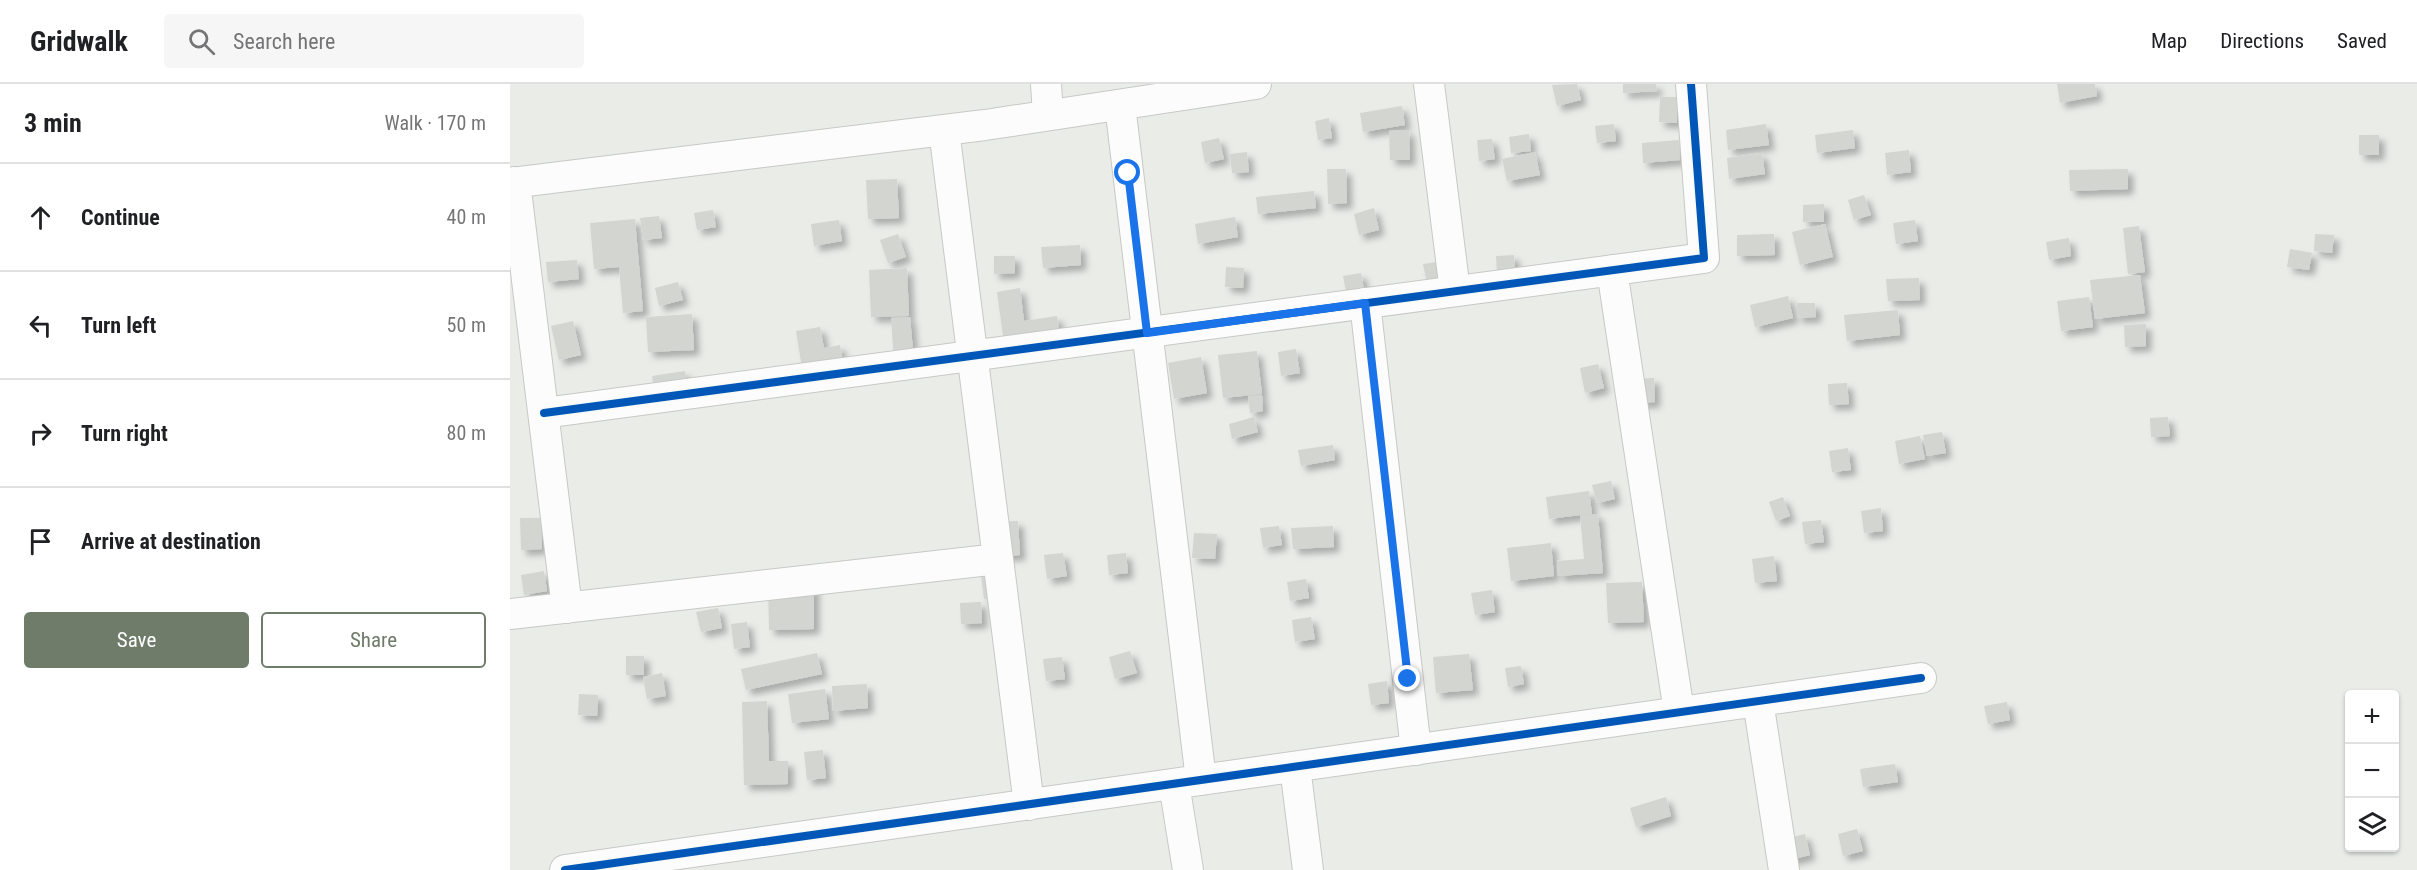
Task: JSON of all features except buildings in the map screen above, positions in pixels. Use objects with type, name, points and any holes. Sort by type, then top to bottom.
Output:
[{"type":"street","points":[[1046,84],[1048,116]]},
{"type":"street","points":[[567,608],[513,182],[944,130],[1256,84]]},
{"type":"street","points":[[1430,84],[1455,291]]},
{"type":"street","points":[[544,413],[1704,258],[1691,84]]},
{"type":"street","points":[[1120,105],[1147,333],[1187,782],[1188,870]]},
{"type":"street","points":[[944,130],[1029,805]]},
{"type":"street","points":[[1612,270],[1679,712]]},
{"type":"street","points":[[1365,303],[1416,750]]},
{"type":"street","points":[[510,614],[998,559]]},
{"type":"street","points":[[565,870],[1921,678]]},
{"type":"street","points":[[1758,701],[1784,870]]},
{"type":"street","points":[[1295,767],[1308,870]]},
{"type":"cycle path","points":[[544,413],[1704,258],[1691,84]]},
{"type":"cycle path","points":[[565,870],[1921,678]]},
{"type":"route","points":[[1128,173],[1147,333],[1365,303],[1408,679]]}]
